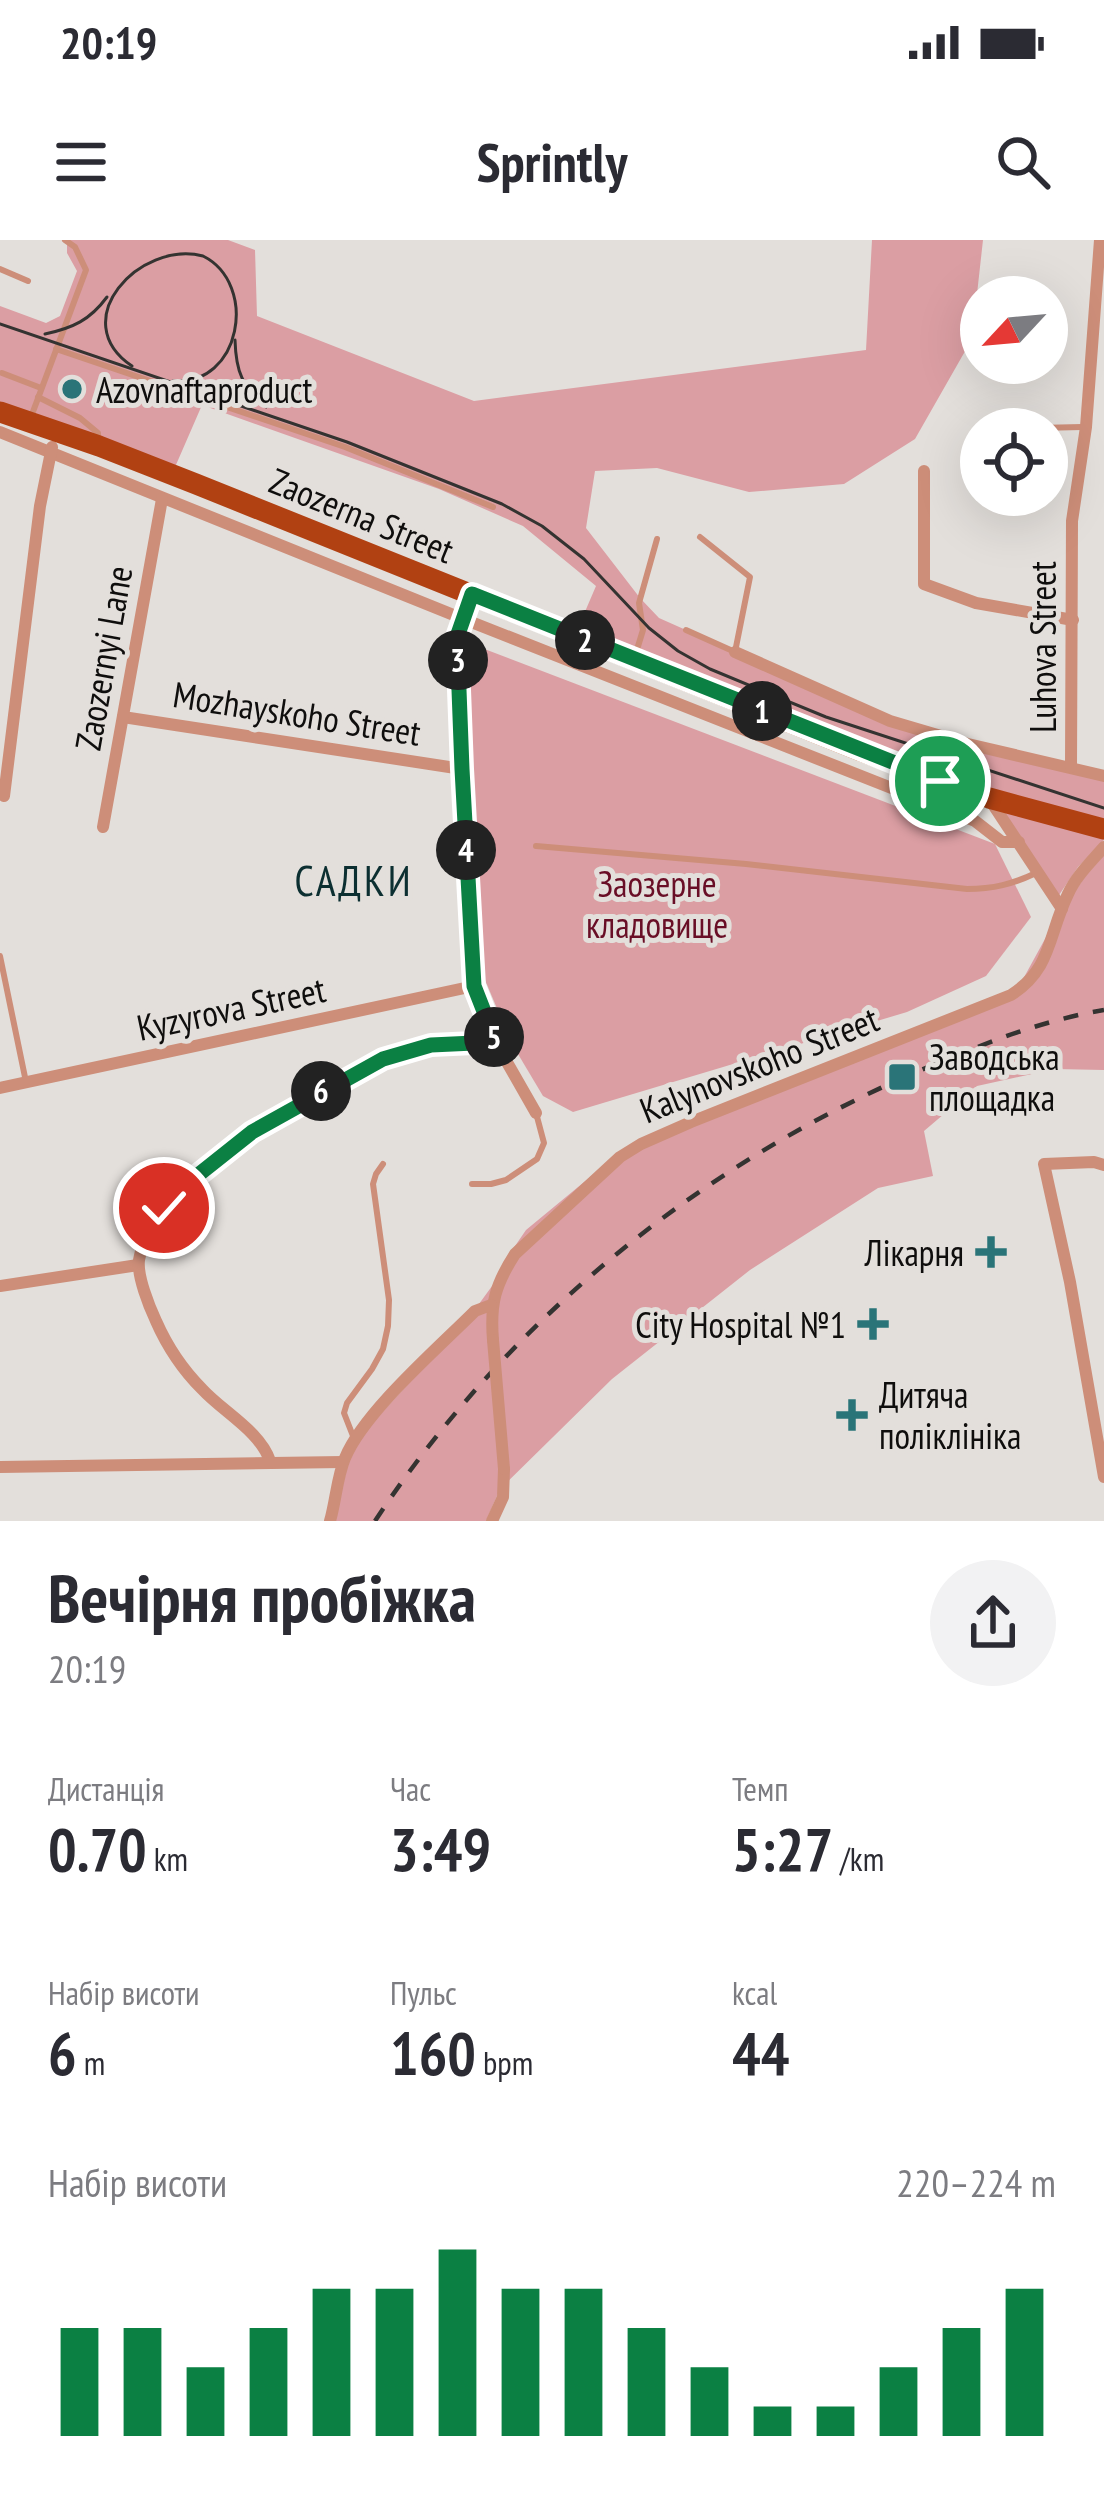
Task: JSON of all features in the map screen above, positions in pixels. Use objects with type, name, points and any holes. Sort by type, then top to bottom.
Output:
[{"type":"main road","name":"Zaozerna Street","points":[[0,412],[29,422],[54,441],[99,446],[861,751],[989,798],[1104,829]]},
{"type":"street","name":"Luhova Street","points":[[1071,767],[1072,521],[1086,427],[1100,240]]},
{"type":"street","points":[[0,432],[54,441],[162,499],[975,821],[1002,842],[1019,842]]},
{"type":"street","points":[[4,796],[40,506],[54,441]]},
{"type":"street","points":[[924,472],[924,584],[976,603],[1072,620]]},
{"type":"street","name":"Zaozernyi Lane","points":[[103,826],[162,499]]},
{"type":"street","points":[[472,594],[457,637],[474,986],[496,1042],[536,1113]]},
{"type":"street","points":[[736,652],[890,721],[1104,776]]},
{"type":"street","name":"Mozhayskoho Street","points":[[123,717],[462,769]]},
{"type":"street","points":[[989,798],[1062,909]]},
{"type":"street","name":"Kalynovskoho Street","points":[[492,1521],[505,1488],[491,1305],[515,1254],[620,1157],[641,1144],[1011,995],[1028,984],[1042,965],[1068,892],[1104,847]]},
{"type":"street","name":"Kyzyrova Street","points":[[0,1088],[474,986]]},
{"type":"street","points":[[269,1461],[262,1443],[200,1388],[155,1320],[138,1265],[148,1233],[164,1208],[193,1179],[252,1132],[319,1093],[394,1054],[431,1045],[496,1042]]},
{"type":"street","points":[[1104,1165],[1044,1164],[1104,1477]]},
{"type":"street","points":[[0,1286],[138,1265]]},
{"type":"street","points":[[330,1521],[343,1462],[354,1440],[475,1311],[491,1305]]},
{"type":"street","points":[[0,1467],[343,1462]]},
{"type":"lane","points":[[29,422],[86,270],[75,247],[65,240]]},
{"type":"lane","points":[[0,268],[28,281]]},
{"type":"lane","points":[[56,349],[345,447],[493,506]]},
{"type":"lane","points":[[2,373],[80,418],[98,433],[99,446]]},
{"type":"lane","points":[[1068,427],[1086,427]]},
{"type":"lane","points":[[686,630],[736,652],[750,577],[700,537]]},
{"type":"lane","points":[[634,659],[643,630],[638,603],[657,538]]},
{"type":"lane","points":[[536,846],[746,863],[967,889],[1014,884],[1040,871]]},
{"type":"lane","points":[[0,956],[26,1082]]},
{"type":"lane","points":[[472,1184],[506,1180],[537,1159],[544,1143],[536,1113]]},
{"type":"lane","points":[[354,1440],[344,1413],[372,1369],[388,1326],[389,1300],[373,1184],[383,1164]]},
{"type":"green space","points":[[67,240],[228,240],[255,250],[257,316],[474,401],[866,350],[872,240],[983,240],[979,276],[960,276],[960,360],[915,439],[844,484],[749,492],[657,468],[595,471],[586,528],[659,618],[890,721],[1104,776],[1104,826],[1019,803],[575,635],[596,586],[523,526],[439,489],[202,405],[172,474],[0,406],[0,306],[46,323],[60,316],[77,271],[67,253]]},
{"type":"green space","name":"Заозерне кладовище","points":[[474,645],[995,844],[1031,917],[986,976],[907,1012],[573,1112],[543,1096],[512,1044],[485,980],[466,649]]},
{"type":"green space","points":[[983,802],[1104,840],[1053,904],[1036,863]]},
{"type":"green space","points":[[1104,855],[1104,1070],[1055,1069],[977,1086],[924,1131],[933,1176],[878,1188],[750,1270],[612,1379],[500,1489],[486,1521],[334,1521],[353,1444],[468,1319],[526,1230],[618,1154],[998,1003],[1022,981],[1057,917]]},
{"type":"tram line","points":[[132,366],[113,348],[106,328],[108,307],[118,288],[155,260],[179,254],[203,256],[221,270],[232,288],[234,331],[214,368],[196,378],[173,381]]},
{"type":"tram line","points":[[45,334],[80,322],[107,297]]},
{"type":"tram line","points":[[0,324],[347,442],[502,504],[542,526],[584,559],[649,628],[710,669],[826,717],[1104,808]]},
{"type":"tram line","points":[[235,340],[242,378],[266,407]]},
{"type":"railway","points":[[375,1521],[429,1445],[555,1308],[626,1246],[701,1191],[862,1097],[1005,1037],[1104,1010]]},
{"type":"place","name":"Azovnaftaproduct","points":[[72,389]]},
{"type":"place","name":"Заводська площадка","points":[[902,1077]]},
{"type":"place","name":"Лікарня","points":[[991,1252]]},
{"type":"place","name":"City Hospital №1","points":[[873,1324]]},
{"type":"place","name":"Дитяча поліклініка","points":[[852,1415]]},
{"type":"district","name":"САДКИ","points":[[354,880]]},
{"type":"route","points":[[164,1208],[252,1132],[383,1059],[431,1045],[496,1042],[474,986],[462,769],[457,637],[472,594],[940,781]]}]
